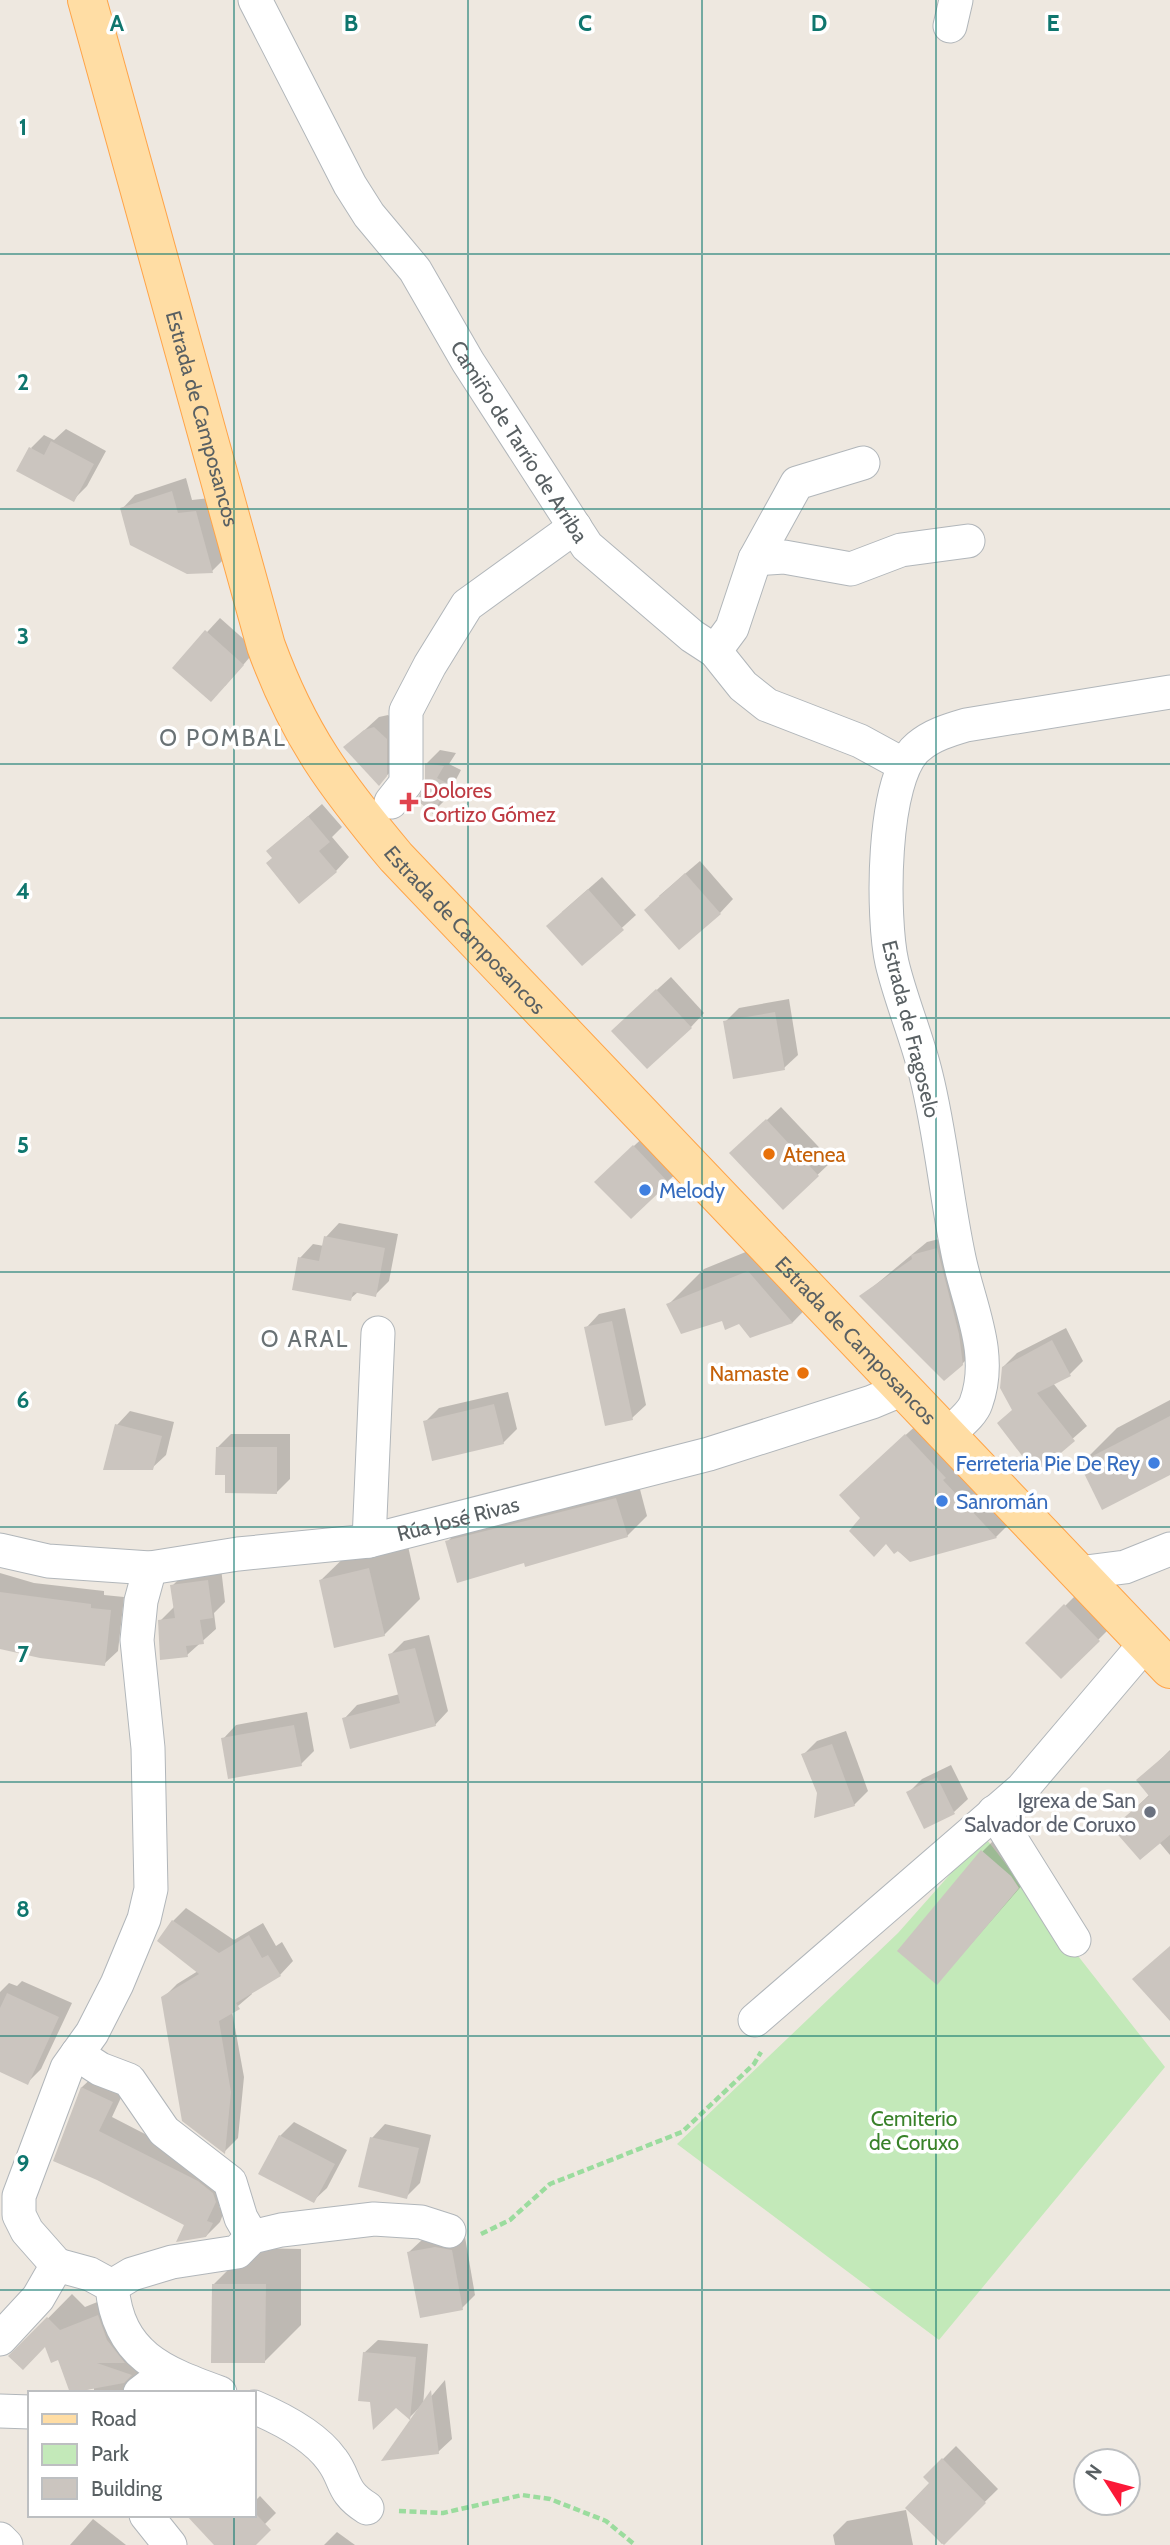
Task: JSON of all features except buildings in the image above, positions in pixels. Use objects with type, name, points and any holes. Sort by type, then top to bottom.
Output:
[{"type":"main road","name":"Estrada de Camposancos","points":[[87,0],[265,646],[304,734],[348,800],[396,857],[1157,1657]]},
{"type":"street","name":"Camiño de Tarrío de Arriba","points":[[255,0],[350,186],[369,215],[415,270],[467,362],[587,546],[692,636],[715,651],[743,686],[767,705],[860,741],[904,765]]},
{"type":"street","points":[[715,651],[732,628],[755,559],[797,483],[863,463]]},
{"type":"street","points":[[391,802],[406,783],[407,711],[430,665],[467,605],[575,527]]},
{"type":"street","points":[[755,559],[784,557],[851,569],[901,550],[968,541]]},
{"type":"street","name":"Estrada de Fragoselo","points":[[948,1435],[976,1405],[982,1371],[982,1339],[960,1259],[926,1076],[892,963],[887,933],[888,848],[894,795],[904,765],[917,747],[941,733],[966,725],[1170,692]]},
{"type":"street","points":[[369,1541],[378,1333]]},
{"type":"street","name":"Rúa José Rivas","points":[[0,1550],[48,1561],[150,1568],[238,1554],[369,1541],[709,1454],[824,1419],[904,1389]]},
{"type":"street","points":[[1078,1573],[1125,1567],[1170,1549]]},
{"type":"street","points":[[150,1568],[141,1601],[137,1640],[148,1748],[151,1889],[144,1919],[117,1984],[92,2034],[66,2068],[19,2196],[19,2215],[27,2231],[57,2265],[90,2274],[112,2286],[120,2324],[153,2383],[207,2391]]},
{"type":"street","points":[[755,2020],[1021,1789],[1157,1657]]},
{"type":"street","points":[[995,1812],[1074,1940]]},
{"type":"street","points":[[77,2054],[100,2069],[129,2080],[164,2131],[230,2182],[241,2218],[253,2237]]},
{"type":"street","points":[[112,2286],[132,2274],[172,2262],[237,2252],[253,2237],[374,2219],[421,2222],[449,2231]]},
{"type":"street","points":[[0,2339],[38,2298],[57,2265]]},
{"type":"street","points":[[256,2408],[273,2415],[322,2448],[334,2462],[344,2486],[355,2500],[367,2508]]},
{"type":"street","points":[[0,2411],[28,2412]]},
{"type":"street","points":[[148,2517],[170,2545]]},
{"type":"street","points":[[0,2539],[6,2545]]},
{"type":"path","points":[[449,2231],[474,2235],[491,2231],[510,2220],[550,2184],[682,2132],[754,2064],[763,2048],[755,2020]]},
{"type":"path","points":[[367,2508],[443,2513],[523,2495],[550,2499],[606,2521],[635,2545]]},
{"type":"green space","name":"Cemiterio de Coruxo","points":[[984,1836],[1165,2067],[939,2340],[677,2144],[898,1933]]},
{"type":"place","name":"Dolores Cortizo Gómez","points":[[409,802]]},
{"type":"place","name":"Atenea","points":[[769,1154]]},
{"type":"place","name":"Melody","points":[[645,1190]]},
{"type":"place","name":"Namaste","points":[[803,1373]]},
{"type":"place","name":"Ferreteria Pie De Rey","points":[[1154,1463]]},
{"type":"place","name":"Sanromán","points":[[942,1501]]},
{"type":"place","name":"Igrexa de San Salvador de Coruxo","points":[[1150,1812]]},
{"type":"district","name":"O POMBAL","points":[[223,738]]},
{"type":"district","name":"O ARAL","points":[[305,1339]]}]
